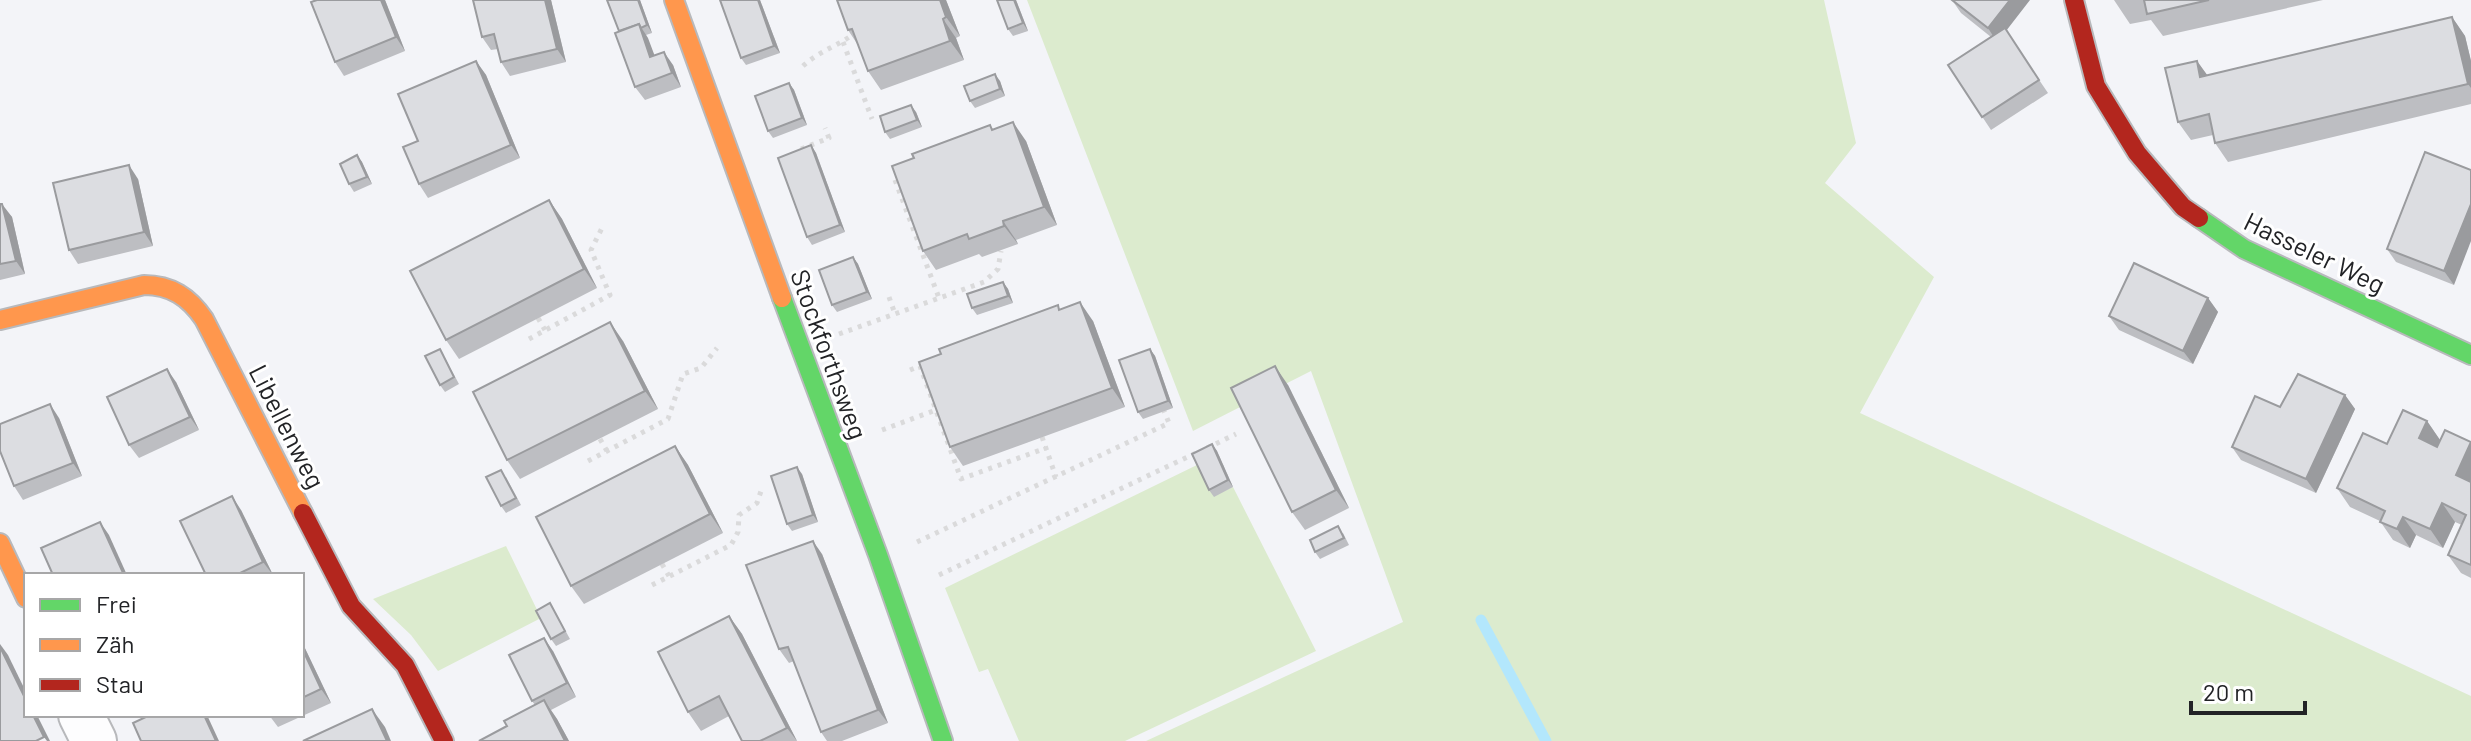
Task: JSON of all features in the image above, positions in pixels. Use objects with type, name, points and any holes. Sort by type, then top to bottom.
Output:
[{"type":"street","name":"Stockforthsweg","points":[[674,0],[941,734]]},
{"type":"street","name":"Hasseler Weg","points":[[2074,0],[2096,86],[2137,153],[2183,207],[2244,249],[2471,355]]},
{"type":"street","name":"Libellenweg","points":[[0,320],[144,285],[171,288],[187,298],[204,319],[351,606],[405,665],[444,741]]},
{"type":"street","points":[[0,543],[24,594]]},
{"type":"street","points":[[82,717],[94,741]]},
{"type":"path","points":[[803,66],[816,54],[856,33]]},
{"type":"path","points":[[843,42],[872,119]]},
{"type":"path","points":[[790,153],[829,138],[825,128]]},
{"type":"path","points":[[895,180],[939,298]]},
{"type":"path","points":[[529,339],[610,295],[591,250],[603,226]]},
{"type":"path","points":[[830,337],[988,280],[998,269],[1001,251]]},
{"type":"path","points":[[889,297],[895,314]]},
{"type":"path","points":[[538,318],[545,330]]},
{"type":"path","points":[[588,461],[668,419],[683,374],[701,368],[717,348]]},
{"type":"path","points":[[910,370],[920,366],[961,479],[1046,448]]},
{"type":"path","points":[[882,430],[936,410]]},
{"type":"path","points":[[916,543],[1169,423],[1164,411]]},
{"type":"path","points":[[939,575],[1236,434]]},
{"type":"path","points":[[1042,437],[1056,477]]},
{"type":"path","points":[[600,439],[607,451]]},
{"type":"path","points":[[943,460],[953,457]]},
{"type":"path","points":[[652,585],[731,545],[736,540],[739,515],[757,503],[761,491]]},
{"type":"path","points":[[662,564],[669,576]]},
{"type":"green space","points":[[1027,0],[1824,0],[1856,143],[1825,183],[1934,277],[1860,413],[2471,696],[2471,741],[1146,741],[1403,622],[1311,371],[1193,431]]},
{"type":"green space","points":[[1199,464],[1214,496],[1233,487],[1316,651],[1125,741],[1019,741],[988,669],[979,672],[945,588]]},
{"type":"green space","points":[[506,546],[541,618],[438,671],[411,635],[373,599]]},
{"type":"building","points":[[381,0],[396,37],[335,62],[311,2]]},
{"type":"building","points":[[473,0],[545,0],[557,49],[501,62],[494,34],[482,37]]},
{"type":"building","points":[[607,0],[638,0],[647,25],[641,28],[639,24],[619,31]]},
{"type":"building","points":[[720,0],[758,0],[774,46],[741,58]]},
{"type":"building","points":[[837,0],[940,0],[950,41],[868,71]]},
{"type":"building","points":[[997,0],[1014,0],[1023,23],[1008,29]]},
{"type":"building","points":[[1952,0],[2010,0],[1988,28]]},
{"type":"building","points":[[2144,0],[2209,0],[2147,14]]},
{"type":"building","points":[[2452,17],[2468,84],[2215,143],[2209,114],[2178,122],[2165,68],[2197,61],[2200,77]]},
{"type":"building","points":[[639,24],[650,57],[664,52],[672,73],[635,87],[615,33]]},
{"type":"building","points":[[2005,28],[2039,80],[1982,117],[1948,65]]},
{"type":"building","points":[[476,61],[511,145],[419,184],[403,147],[418,141],[398,94]]},
{"type":"building","points":[[995,74],[1000,89],[970,101],[964,86]]},
{"type":"building","points":[[789,83],[802,118],[768,131],[755,96]]},
{"type":"building","points":[[911,105],[917,120],[885,132],[880,116]]},
{"type":"building","points":[[1013,122],[1044,207],[1003,221],[1004,226],[969,239],[967,234],[923,251],[892,166],[914,158],[912,154],[990,125],[992,130]]},
{"type":"building","points":[[811,145],[840,225],[807,237],[778,158]]},
{"type":"building","points":[[2425,152],[2471,170],[2471,204],[2444,271],[2387,249]]},
{"type":"building","points":[[357,155],[367,177],[349,184],[340,164]]},
{"type":"building","points":[[129,165],[144,232],[69,250],[53,183]]},
{"type":"building","points":[[549,200],[584,269],[446,340],[410,271]]},
{"type":"building","points":[[0,204],[16,261],[0,264]]},
{"type":"building","points":[[853,257],[867,292],[832,305],[819,270]]},
{"type":"building","points":[[2134,263],[2208,298],[2183,351],[2109,316]]},
{"type":"building","points":[[1003,282],[1008,296],[972,308],[967,294]]},
{"type":"building","points":[[1080,302],[1112,388],[950,447],[919,362],[941,354],[939,349],[1058,305],[1059,310]]},
{"type":"building","points":[[610,322],[645,391],[507,460],[473,392]]},
{"type":"building","points":[[440,349],[454,377],[440,385],[425,356]]},
{"type":"building","points":[[1150,349],[1168,401],[1138,412],[1119,360]]},
{"type":"building","points":[[1275,366],[1336,490],[1292,512],[1231,388]]},
{"type":"building","points":[[167,369],[190,417],[129,445],[107,397]]},
{"type":"building","points":[[2298,374],[2345,395],[2306,479],[2232,447],[2255,396],[2280,407]]},
{"type":"building","points":[[50,404],[73,463],[14,486],[0,451],[0,424]]},
{"type":"building","points":[[2403,410],[2427,421],[2419,438],[2437,447],[2445,430],[2471,442],[2456,475],[2471,482],[2471,565],[2448,555],[2466,515],[2442,503],[2430,529],[2403,517],[2397,529],[2380,522],[2385,511],[2337,488],[2363,433],[2387,444]]},
{"type":"building","points":[[1212,444],[1228,480],[1209,490],[1192,454]]},
{"type":"building","points":[[675,446],[710,514],[571,586],[536,517]]},
{"type":"building","points":[[797,467],[813,515],[787,524],[771,476]]},
{"type":"building","points":[[501,470],[516,498],[501,506],[486,477]]},
{"type":"building","points":[[232,496],[263,562],[240,573],[205,573],[180,521]]},
{"type":"building","points":[[100,522],[123,573],[52,573],[41,548]]},
{"type":"building","points":[[1338,526],[1344,538],[1315,552],[1310,540]]},
{"type":"building","points":[[813,541],[878,710],[821,732],[788,647],[779,649],[746,565]]},
{"type":"building","points":[[550,603],[565,631],[551,639],[536,611]]},
{"type":"building","points":[[729,616],[787,728],[760,741],[742,741],[719,696],[688,712],[658,652]]},
{"type":"building","points":[[544,638],[567,683],[532,701],[509,655]]},
{"type":"building","points":[[0,647],[24,696],[24,717],[34,717],[44,737],[36,741],[0,741]]},
{"type":"building","points":[[304,652],[321,689],[304,697]]},
{"type":"building","points":[[544,700],[565,741],[479,741],[507,726],[504,721]]},
{"type":"building","points":[[372,709],[387,741],[303,741]]},
{"type":"building","points":[[146,717],[205,717],[216,741],[141,741],[133,723]]},
{"type":"waterway","points":[[1481,620],[1546,741]]},
{"type":"traffic: fast","points":[[2199,218],[2244,249],[2471,355]]},
{"type":"traffic: fast","points":[[782,298],[878,555],[943,741]]},
{"type":"traffic: slow","points":[[674,0],[782,298]]},
{"type":"traffic: slow","points":[[0,320],[144,285],[163,287],[178,294],[192,304],[204,319],[303,513]]},
{"type":"traffic: slow","points":[[0,543],[24,594]]},
{"type":"traffic: jam","points":[[2074,0],[2096,86],[2137,153],[2183,207],[2199,218]]},
{"type":"traffic: jam","points":[[303,513],[351,606],[405,665],[444,741]]}]
